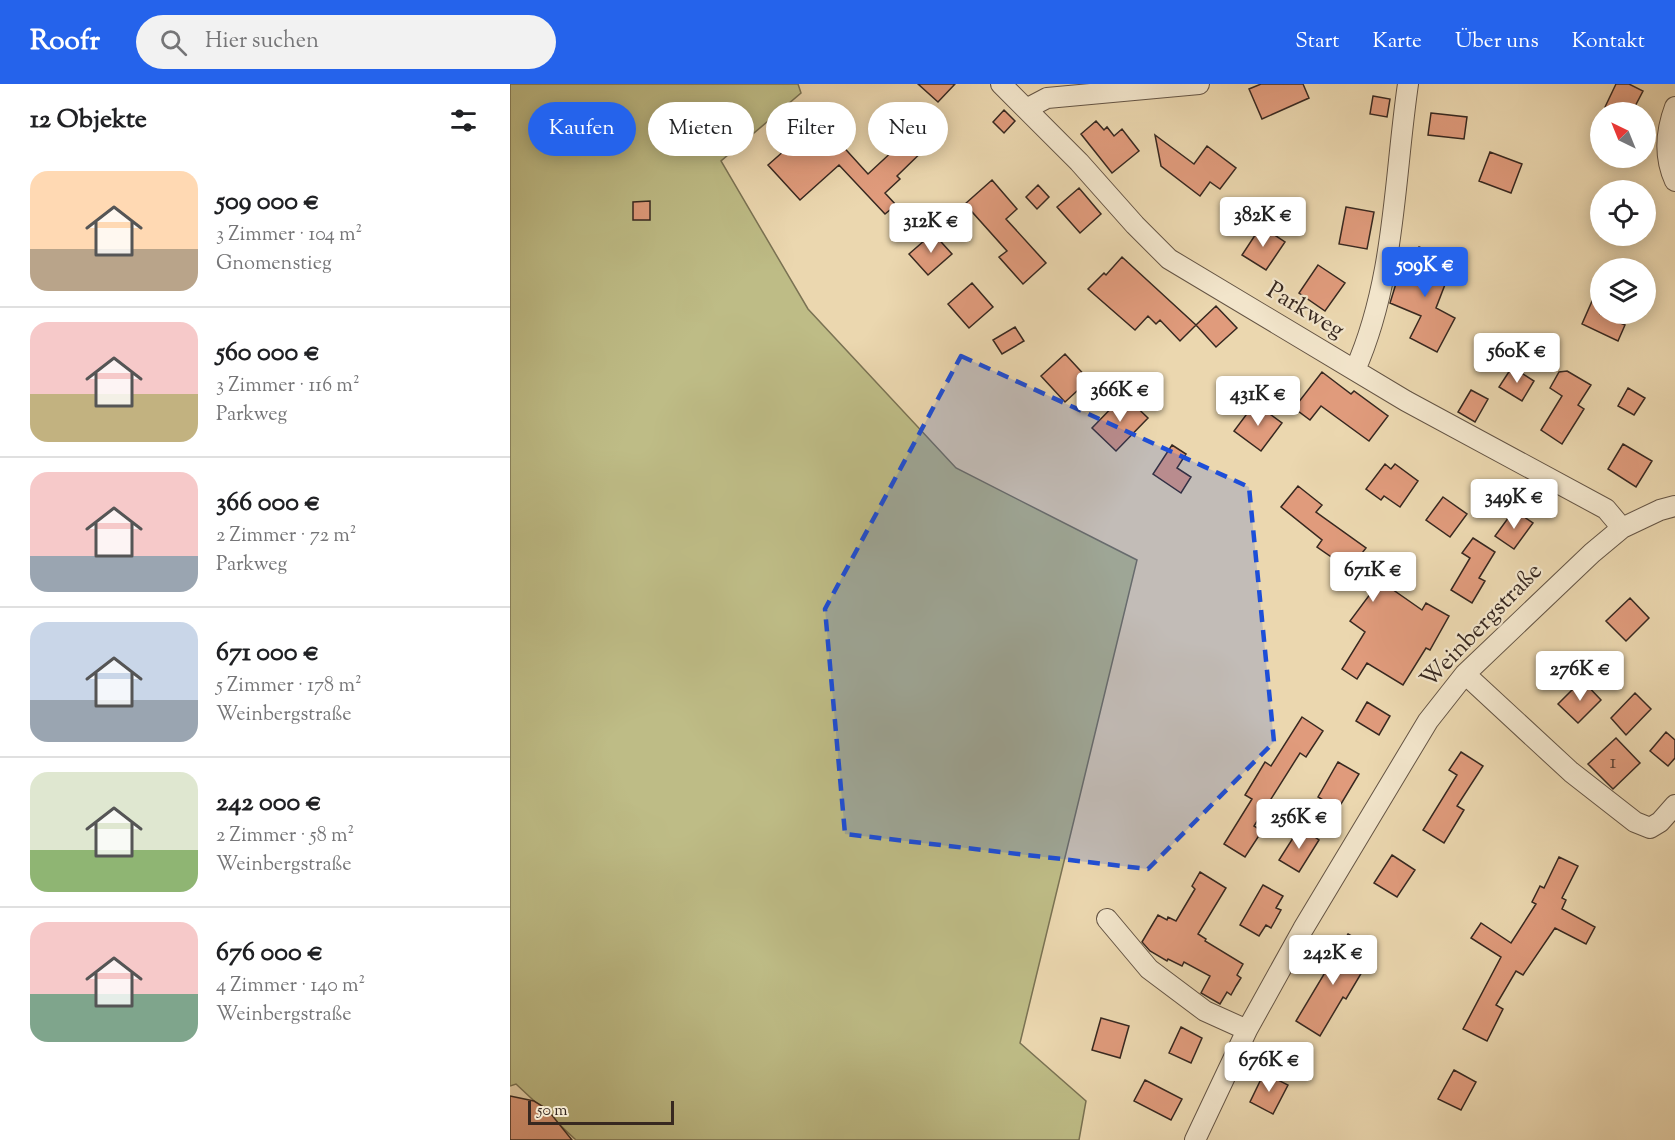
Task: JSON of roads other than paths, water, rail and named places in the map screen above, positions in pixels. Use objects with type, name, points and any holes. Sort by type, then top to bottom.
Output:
[{"type":"street","name":"Parkweg","points":[[1001,84],[1080,162],[1135,225],[1169,259],[1406,401],[1606,509],[1622,528]]},
{"type":"street","points":[[1026,109],[1047,98],[1199,84]]},
{"type":"street","points":[[1355,370],[1368,341],[1391,240],[1408,84]]},
{"type":"street","points":[[1675,107],[1668,124],[1667,154],[1675,181]]},
{"type":"street","name":"Weinbergstraße","points":[[1195,1140],[1247,1030],[1303,929],[1428,721],[1465,674],[1575,568],[1622,528],[1659,510],[1675,506]]},
{"type":"street","points":[[1465,674],[1571,772],[1635,822],[1650,828],[1660,822],[1675,805]]},
{"type":"street","points":[[1107,919],[1149,969],[1205,1011],[1247,1030]]}]
